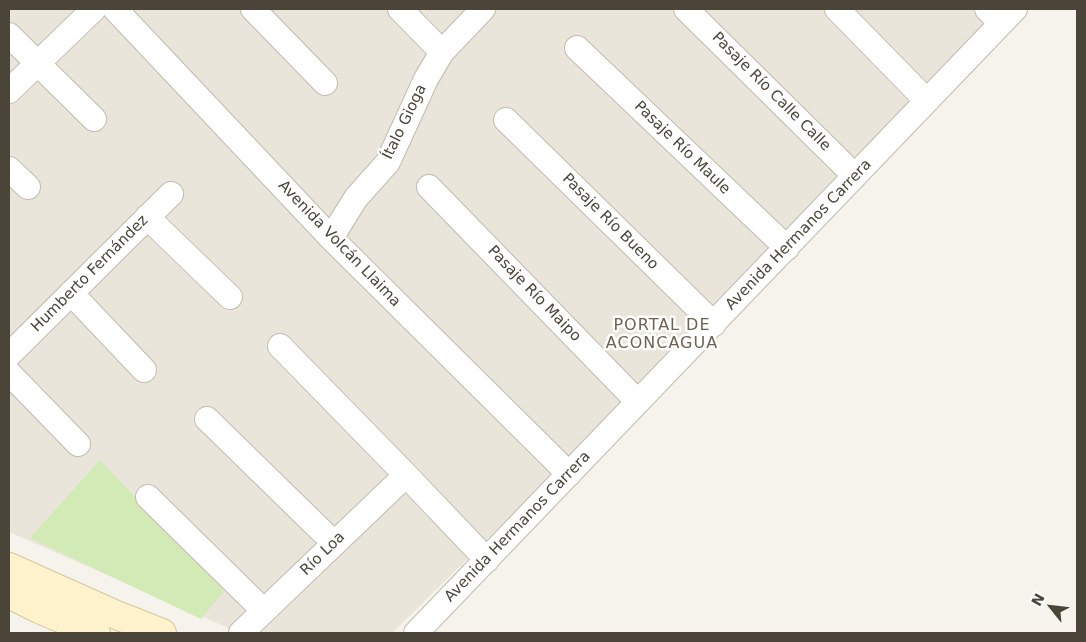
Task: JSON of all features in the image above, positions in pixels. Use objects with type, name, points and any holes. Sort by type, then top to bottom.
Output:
[{"type":"street","points":[[9,91],[94,9]]},
{"type":"street","name":"Avenida Volcán Llaima","points":[[115,9],[331,238],[569,474]]},
{"type":"street","points":[[253,9],[325,83]]},
{"type":"street","points":[[400,9],[442,52]]},
{"type":"street","name":"Ítalo Gioga","points":[[331,238],[356,198],[388,162],[426,79],[442,52],[484,9]]},
{"type":"street","name":"Pasaje Río Calle Calle","points":[[686,9],[855,176]]},
{"type":"street","points":[[838,9],[928,101]]},
{"type":"street","name":"Avenida Hermanos Carrera","points":[[416,633],[928,101],[1001,14]]},
{"type":"street","points":[[9,35],[94,119]]},
{"type":"street","name":"Pasaje Río Maule","points":[[577,48],[787,248]]},
{"type":"street","name":"Pasaje Río Bueno","points":[[506,120],[714,324]]},
{"type":"street","points":[[9,169],[28,187]]},
{"type":"street","name":"Pasaje Río Maipo","points":[[429,187],[638,402]]},
{"type":"street","name":"Humberto Fernández","points":[[9,354],[171,194]]},
{"type":"street","points":[[147,217],[230,297]]},
{"type":"street","points":[[71,293],[144,370]]},
{"type":"street","points":[[280,346],[406,474],[487,560]]},
{"type":"street","points":[[9,373],[78,444]]},
{"type":"street","points":[[207,419],[334,543]]},
{"type":"street","name":"Río Loa","points":[[241,633],[406,474]]},
{"type":"street","points":[[148,497],[264,611]]},
{"type":"street","points":[[9,567],[114,614],[162,633]]},
{"type":"street","points":[[9,594],[96,633]]},
{"type":"shaded area","points":[[9,9],[1029,9],[392,633],[240,633],[9,532]]},
{"type":"green space","points":[[100,460],[224,591],[201,619],[30,538]]},
{"type":"district","name":"PORTAL DE ACONCAGUA","points":[[662,335]]}]
